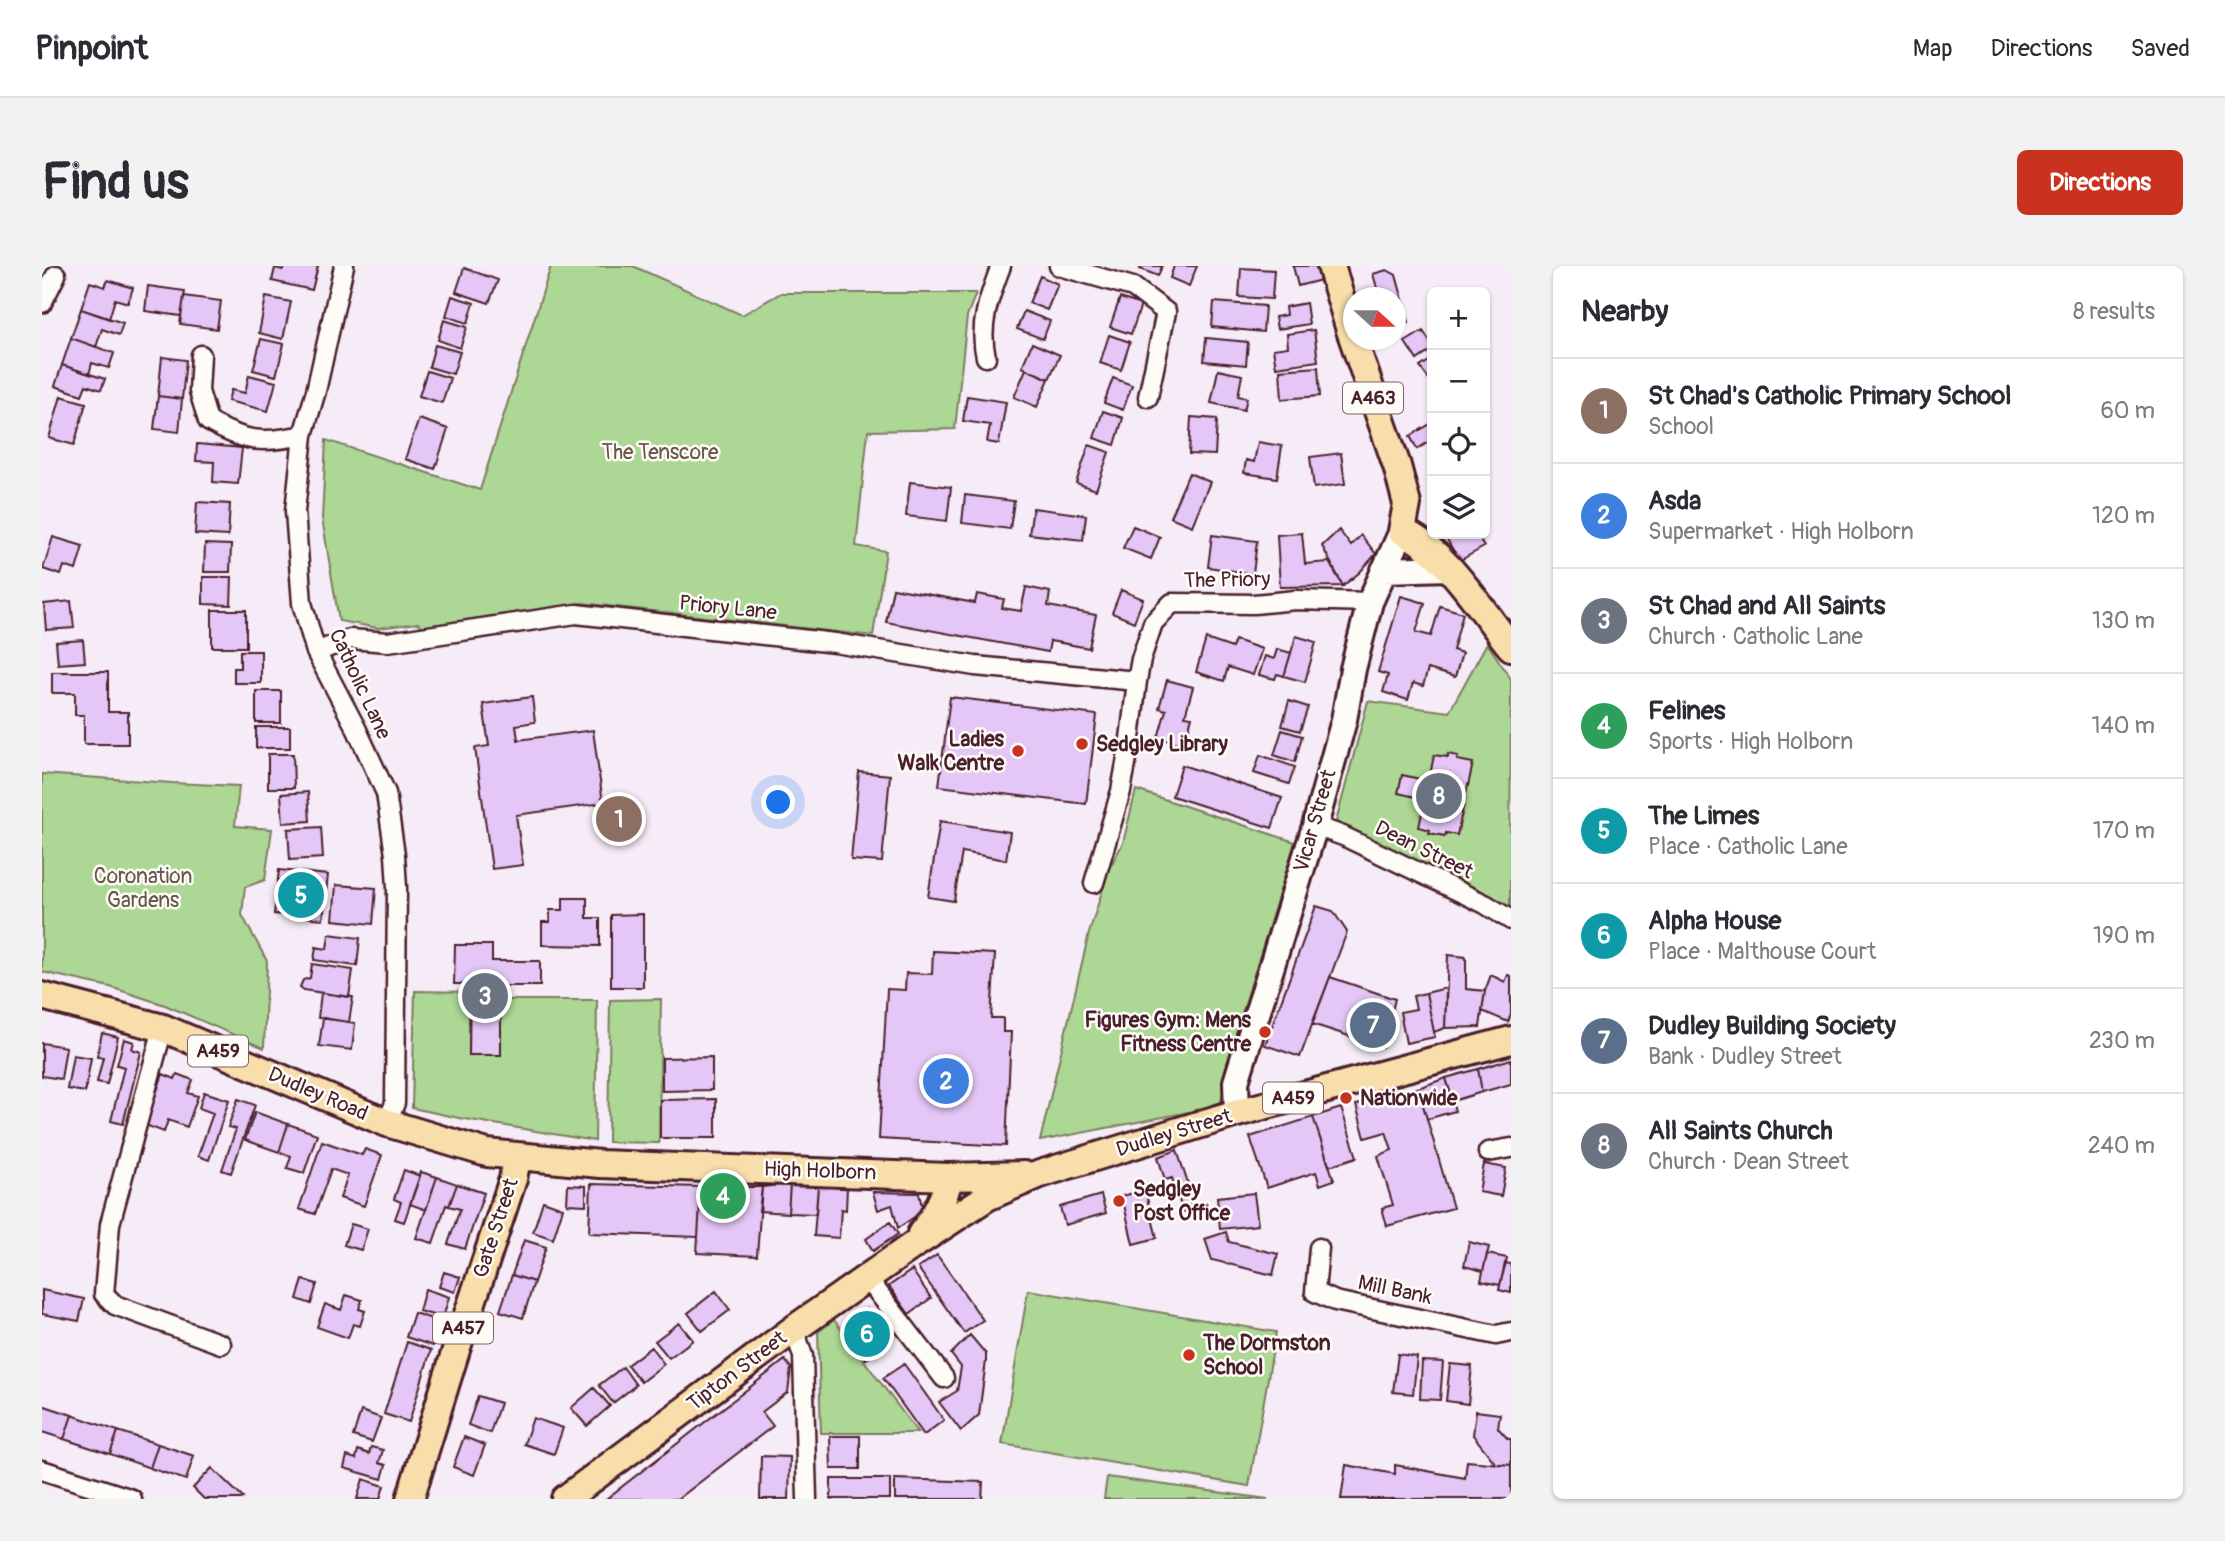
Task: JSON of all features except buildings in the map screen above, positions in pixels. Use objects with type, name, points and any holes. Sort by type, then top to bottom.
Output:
[{"type":"main road","name":"A463","points":[[1331,266],[1407,504],[1404,521]]},
{"type":"main road","points":[[1404,521],[1427,524]]},
{"type":"main road","points":[[1404,521],[1415,537],[1449,568],[1511,647]]},
{"type":"main road","name":"Vicar Street","points":[[1237,1114],[1236,1083],[1315,826],[1344,720],[1353,668],[1370,602],[1404,521]]},
{"type":"main road","points":[[1437,539],[1443,548],[1449,568]]},
{"type":"main road","points":[[1384,570],[1449,568]]},
{"type":"main road","name":"Dudley Road","points":[[42,996],[163,1028],[387,1123],[486,1153],[517,1157]]},
{"type":"main road","name":"Dudley Street","points":[[1040,1174],[1237,1114],[1511,1040]]},
{"type":"main road","name":"High Holborn","points":[[517,1157],[600,1164],[949,1177],[1040,1174]]},
{"type":"main road","name":"Gate Street","points":[[410,1499],[513,1180],[517,1157]]},
{"type":"main road","name":"Tipton Street","points":[[565,1499],[794,1329],[912,1246],[986,1197],[1040,1174]]},
{"type":"main road","name":"Tipton Street","points":[[912,1246],[934,1217],[946,1194],[949,1177]]},
{"type":"street","name":"Catholic Lane","points":[[344,266],[316,391],[303,435],[295,511],[302,603],[316,652],[386,793],[396,855],[398,941],[395,1103],[387,1123]]},
{"type":"street","points":[[986,356],[983,343],[987,300],[1002,266]]},
{"type":"street","points":[[1059,266],[1133,287],[1166,312],[1148,397]]},
{"type":"street","points":[[42,303],[56,275]]},
{"type":"street","points":[[201,355],[199,391],[208,421],[246,439],[279,440],[303,435]]},
{"type":"street","name":"The Priory","points":[[1094,883],[1123,780],[1141,659],[1153,623],[1172,603],[1254,604],[1296,600],[1370,602]]},
{"type":"street","name":"Priory Lane","points":[[316,652],[350,639],[388,642],[576,614],[835,643],[975,666],[1137,681]]},
{"type":"street","name":"Dean Street","points":[[1315,826],[1343,836],[1485,904],[1511,920]]},
{"type":"street","points":[[163,1028],[110,1224],[104,1294],[115,1305],[221,1344]]},
{"type":"street","points":[[1488,1152],[1511,1148]]},
{"type":"street","name":"Mill Bank","points":[[1319,1248],[1315,1292],[1335,1301],[1496,1335],[1511,1332]]},
{"type":"street","points":[[867,1278],[944,1378]]},
{"type":"street","points":[[794,1329],[803,1356],[807,1499]]},
{"type":"street","points":[[42,1470],[132,1499]]},
{"type":"green space","name":"The Tenscore","points":[[551,266],[633,266],[742,315],[781,293],[976,293],[967,316],[955,429],[868,431],[856,546],[886,551],[873,636],[582,603],[425,629],[418,623],[378,628],[339,621],[322,518],[326,440],[480,490]]},
{"type":"green space","points":[[1487,643],[1511,679],[1510,908],[1336,822],[1368,701],[1449,712]]},
{"type":"green space","name":"Coronation Gardens","points":[[42,774],[239,786],[235,826],[272,829],[265,880],[245,887],[242,915],[267,961],[264,1048],[165,1005],[110,987],[42,972]]},
{"type":"green space","points":[[1136,790],[1295,842],[1233,1043],[1220,1106],[1040,1141],[1089,933],[1109,869],[1123,843]]},
{"type":"green space","points":[[415,991],[470,992],[469,1054],[501,1055],[501,1000],[597,1000],[595,1141],[412,1108]]},
{"type":"green space","points":[[661,999],[659,1143],[608,1142],[610,1000]]},
{"type":"green space","points":[[1028,1290],[1276,1332],[1249,1486],[1002,1444]]},
{"type":"green space","points":[[834,1320],[918,1433],[821,1433],[818,1332]]},
{"type":"green space","points":[[1107,1477],[1268,1499],[1104,1499]]},
{"type":"place","name":"Sedgley Library","points":[[1082,744]]},
{"type":"place","name":"Ladies Walk Centre","points":[[1018,751]]},
{"type":"place","name":"All Saints Church","points":[[1439,796]]},
{"type":"place","name":"St Chad's Catholic Primary School","points":[[619,819]]},
{"type":"place","name":"The Limes","points":[[301,895]]},
{"type":"place","name":"St Chad and All Saints","points":[[485,996]]},
{"type":"place","name":"Dudley Building Society","points":[[1373,1025]]},
{"type":"place","name":"Figures Gym: Mens Fitness Centre","points":[[1265,1032]]},
{"type":"place","name":"Asda","points":[[946,1081]]},
{"type":"place","name":"Nationwide","points":[[1346,1098]]},
{"type":"place","name":"Felines","points":[[723,1196]]},
{"type":"place","name":"Sedgley Post Office","points":[[1119,1201]]},
{"type":"place","name":"Alpha House","points":[[867,1334]]},
{"type":"place","name":"The Dormston School","points":[[1189,1355]]}]
